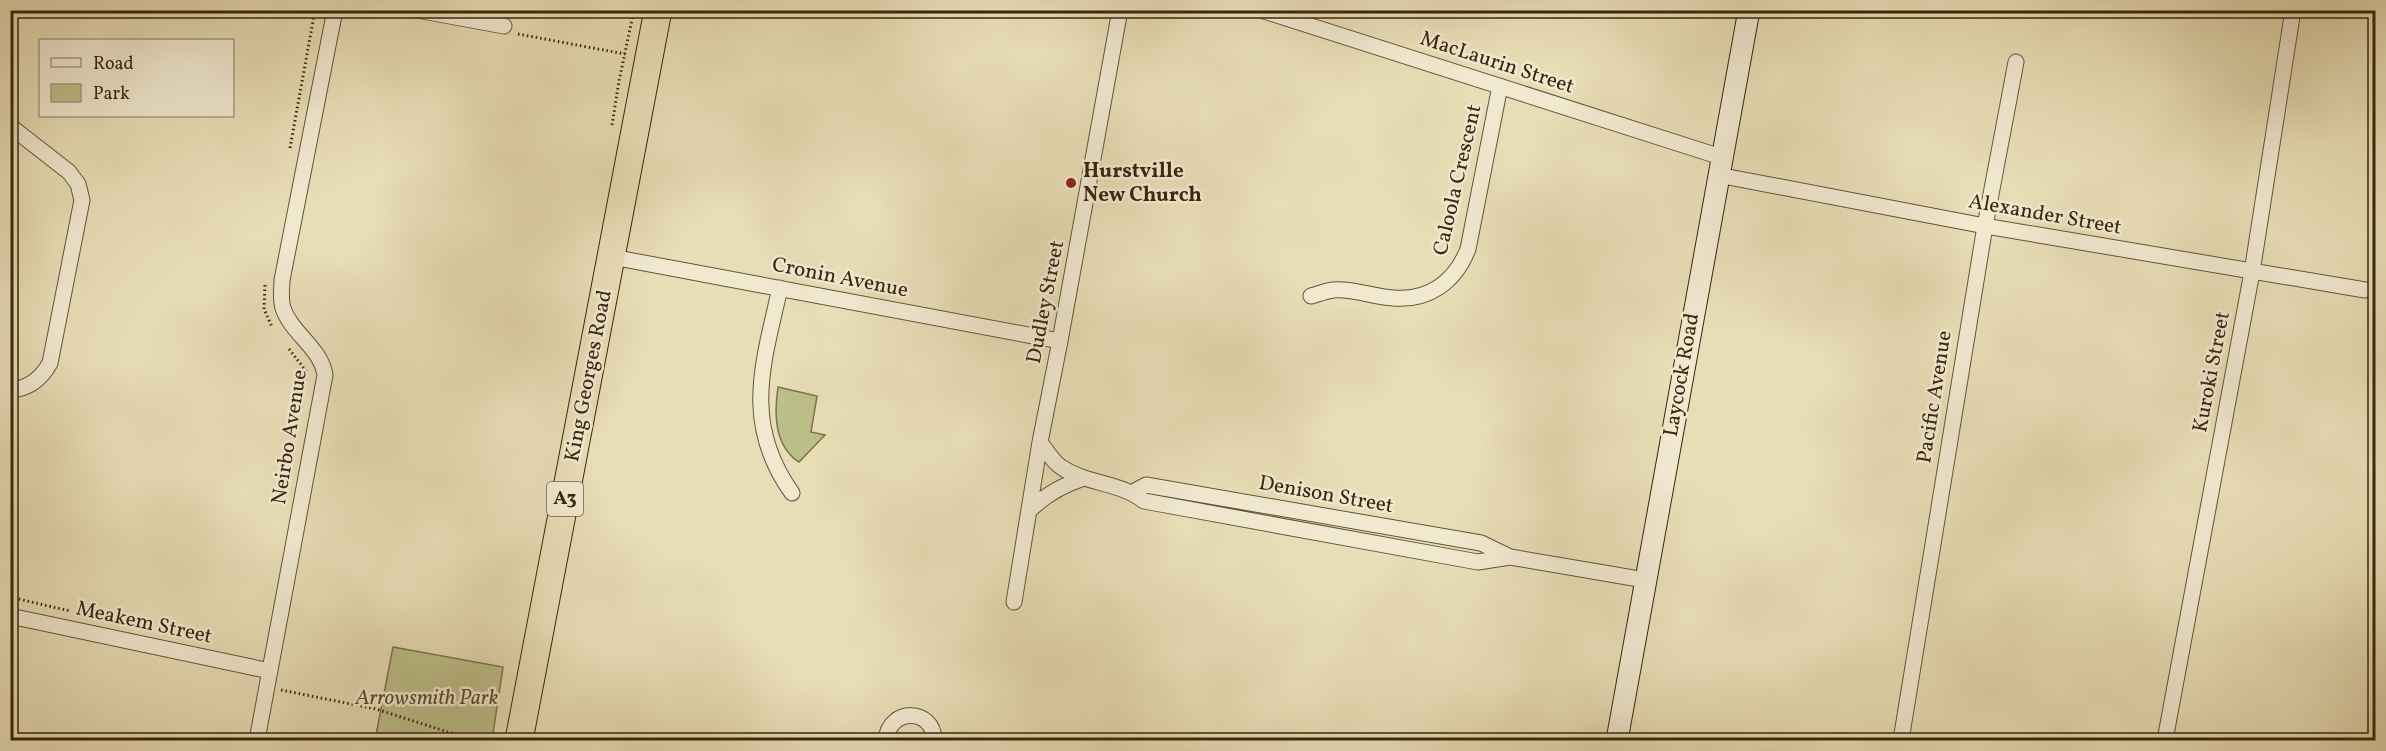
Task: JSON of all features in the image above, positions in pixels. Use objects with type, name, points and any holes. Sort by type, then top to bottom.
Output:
[{"type":"highway","name":"King Georges Road","points":[[519,741],[658,10]]},
{"type":"street","name":"Neirbo Avenue","points":[[256,741],[325,375],[323,364],[288,317],[282,298],[282,280],[334,10]]},
{"type":"street","points":[[417,10],[510,29]]},
{"type":"street","name":"Dudley Street","points":[[1014,602],[1040,442],[1120,10]]},
{"type":"street","name":"MacLaurin Street","points":[[1261,10],[1500,86],[1720,166]]},
{"type":"street","name":"Laycock Road","points":[[1617,741],[1644,580],[1749,10]]},
{"type":"street","name":"Kuroki Street","points":[[2165,741],[2252,272],[2293,10]]},
{"type":"street","name":"Pacific Avenue","points":[[1901,741],[1984,226],[2016,62]]},
{"type":"street","name":"Caloola Crescent","points":[[1311,296],[1341,290],[1407,298],[1437,289],[1458,271],[1468,249],[1500,86]]},
{"type":"street","points":[[10,126],[69,172],[78,184],[82,200],[50,363],[43,375],[30,385],[10,390]]},
{"type":"street","name":"Alexander Street","points":[[1720,166],[1984,226],[2365,290]]},
{"type":"street","name":"Cronin Avenue","points":[[612,257],[1060,341]]},
{"type":"street","points":[[780,288],[761,380],[761,421],[774,465],[792,493]]},
{"type":"street","name":"Denison Street","points":[[1040,442],[1060,466],[1084,478],[1133,492],[1144,501],[1478,562],[1510,557],[1644,580]]},
{"type":"street","points":[[1030,510],[1039,500],[1059,487],[1084,478]]},
{"type":"street","name":"Meakem Street","points":[[10,616],[270,671]]},
{"type":"street","points":[[886,741],[891,725],[903,716],[925,721],[931,727],[934,741]]},
{"type":"path","points":[[289,152],[315,10]]},
{"type":"path","points":[[510,29],[626,54]]},
{"type":"path","points":[[265,281],[264,309],[278,334]]},
{"type":"path","points":[[284,342],[306,371],[299,419]]},
{"type":"path","points":[[10,597],[78,612]]},
{"type":"path","points":[[281,691],[376,709],[473,741]]},
{"type":"green space","points":[[778,387],[817,396],[811,432],[825,435],[799,462],[791,455],[780,438],[776,418]]},
{"type":"green space","name":"Arrowsmith Park","points":[[393,647],[503,667],[492,740],[375,740]]},
{"type":"place","name":"Hurstville New Church","points":[[1071,183]]}]
